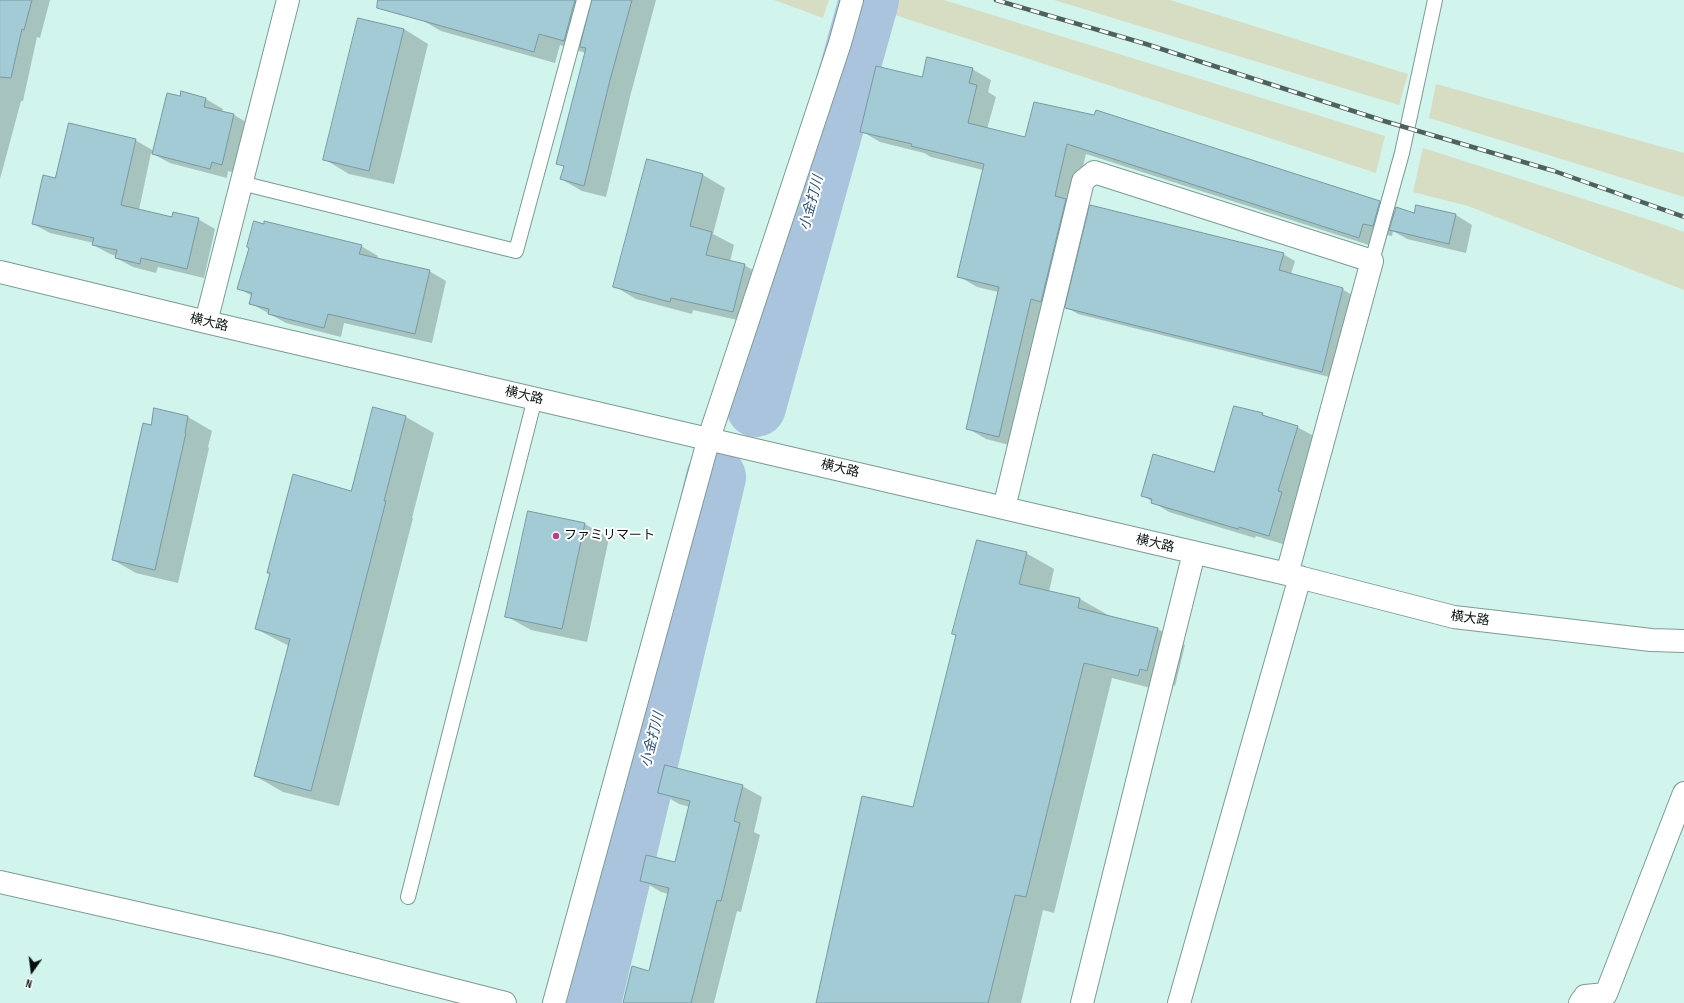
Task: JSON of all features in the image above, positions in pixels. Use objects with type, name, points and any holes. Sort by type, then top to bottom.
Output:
[{"type":"street","points":[[206,322],[288,0]]},
{"type":"street","points":[[554,1003],[709,438],[840,43],[852,0]]},
{"type":"street","points":[[1004,508],[1083,181],[1094,172],[1372,261],[1293,575],[1179,1003]]},
{"type":"street","name":"横大路","points":[[0,272],[206,322],[1293,575],[1454,617],[1651,640],[1684,641]]},
{"type":"street","points":[[1082,1003],[1194,553]]},
{"type":"street","points":[[1580,1003],[1585,996],[1606,994],[1684,793]]},
{"type":"street","points":[[0,882],[278,946],[505,1003]]},
{"type":"lane","points":[[241,183],[516,251],[584,0]]},
{"type":"lane","points":[[1372,261],[1402,153],[1434,0]]},
{"type":"lane","points":[[408,897],[535,398]]},
{"type":"green space","points":[[774,0],[829,0],[823,18]]},
{"type":"green space","points":[[893,0],[944,0],[1385,136],[1376,173],[889,13]]},
{"type":"green space","points":[[1054,0],[1170,0],[1408,74],[1399,105]]},
{"type":"green space","points":[[1436,84],[1684,153],[1684,197],[1429,118]]},
{"type":"green space","points":[[1423,148],[1684,232],[1684,290],[1468,206],[1413,192]]},
{"type":"building","points":[[0,0],[32,0],[24,30],[22,29],[11,78],[0,77]]},
{"type":"building","points":[[378,0],[575,0],[564,41],[539,34],[534,52],[377,8]]},
{"type":"building","points":[[592,0],[632,0],[610,80],[584,186],[560,179],[564,166],[556,164],[586,48],[580,47]]},
{"type":"building","points":[[358,18],[404,29],[369,171],[323,160]]},
{"type":"building","points":[[927,57],[973,68],[969,83],[977,85],[968,123],[1025,137],[1034,102],[1094,115],[1096,110],[1380,201],[1373,226],[1363,224],[1359,238],[1067,144],[1055,196],[1066,199],[1041,302],[1031,299],[999,437],[966,429],[999,287],[957,277],[984,164],[911,146],[912,144],[860,132],[876,66],[922,77]]},
{"type":"building","points":[[181,91],[206,98],[204,107],[234,114],[222,165],[212,162],[210,169],[152,154],[167,93],[180,96]]},
{"type":"building","points":[[69,123],[136,139],[121,205],[172,217],[173,212],[199,218],[187,269],[141,258],[140,264],[115,258],[117,250],[92,245],[94,238],[32,224],[43,175],[55,178]]},
{"type":"building","points":[[647,159],[703,174],[690,226],[712,232],[706,255],[745,264],[733,312],[671,298],[670,302],[613,287]]},
{"type":"building","points":[[1090,205],[1284,253],[1279,270],[1343,288],[1322,372],[1065,308]]},
{"type":"building","points":[[1416,205],[1456,214],[1449,244],[1389,230],[1396,207],[1414,213]]},
{"type":"building","points":[[254,221],[264,224],[264,221],[362,245],[359,254],[430,270],[415,334],[328,314],[324,328],[268,314],[269,309],[249,304],[252,293],[237,289],[249,248],[247,247]]},
{"type":"building","points":[[1234,406],[1263,413],[1262,415],[1298,426],[1278,491],[1282,492],[1269,536],[1239,527],[1238,529],[1151,503],[1152,499],[1141,496],[1153,454],[1214,472]]},
{"type":"building","points":[[373,407],[406,416],[384,501],[386,501],[311,791],[254,776],[290,639],[255,629],[270,573],[267,573],[293,474],[351,491]]},
{"type":"building","points":[[154,408],[188,416],[186,433],[155,570],[112,560],[143,423],[151,425]]},
{"type":"building","points":[[528,511],[585,523],[562,629],[505,617]]},
{"type":"building","points":[[977,540],[1027,552],[1019,584],[1080,598],[1078,608],[1158,628],[1147,671],[1140,669],[1138,676],[1084,663],[1026,897],[1015,895],[988,1003],[816,1003],[862,796],[913,807],[956,635],[952,634]]},
{"type":"building","points":[[665,765],[743,785],[734,821],[740,823],[721,901],[717,900],[691,1003],[623,1003],[632,966],[649,971],[669,888],[640,881],[646,855],[675,862],[690,801],[658,793]]},
{"type":"waterway","name":"小金打川","points":[[756,407],[869,0]]},
{"type":"waterway","name":"小金打川","points":[[589,1003],[593,994],[716,477]]},
{"type":"railway","points":[[996,0],[1146,44],[1384,121],[1554,171],[1684,217]]},
{"type":"place","name":"ファミリマート","points":[[556,536]]}]
